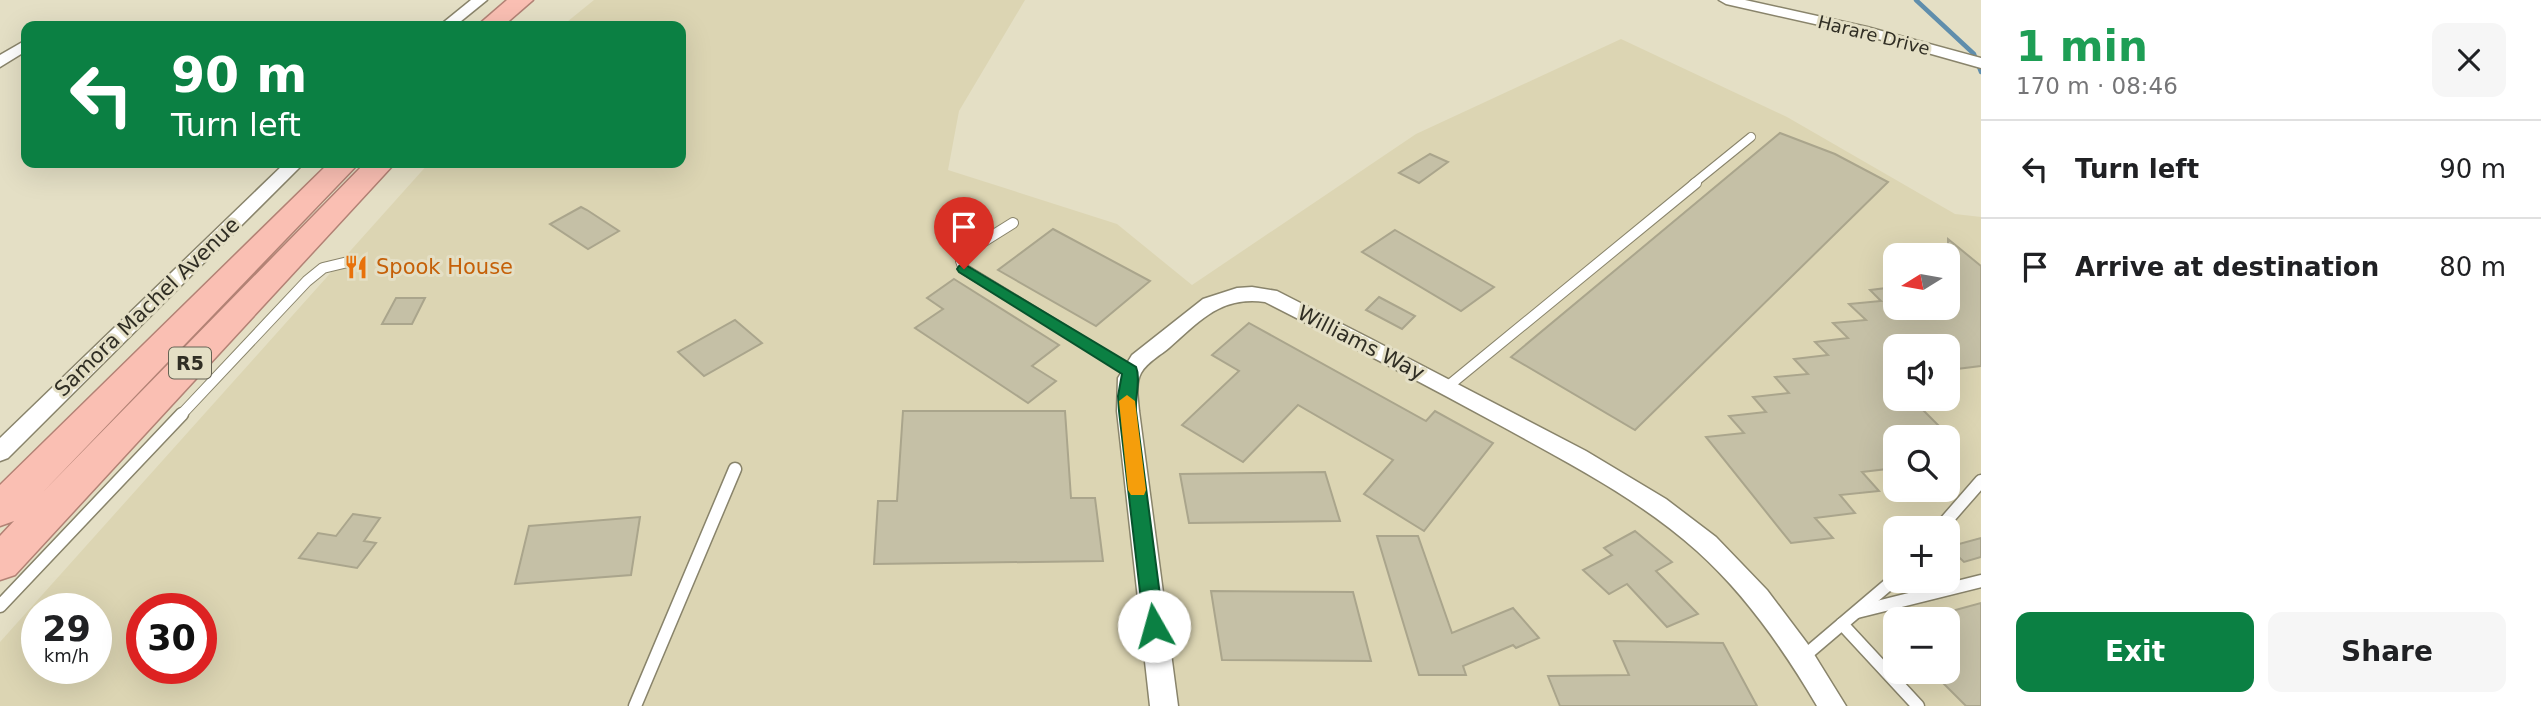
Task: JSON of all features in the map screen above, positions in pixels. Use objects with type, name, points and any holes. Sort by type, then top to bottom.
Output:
[{"type":"highway","points":[[498,21],[532,3]]},
{"type":"highway","points":[[520,21],[532,3]]},
{"type":"highway","name":"R5","points":[[1,508],[340,168]]},
{"type":"highway","name":"R5","points":[[0,563],[376,168]]},
{"type":"street","points":[[453,21],[480,0]]},
{"type":"street","name":"Harare Drive","points":[[1726,0],[1867,31],[1981,63]]},
{"type":"street","points":[[0,62],[21,47]]},
{"type":"street","name":"Samora Machel Avenue","points":[[0,452],[290,168]]},
{"type":"street","name":"Williams Way","points":[[1130,371],[1207,304],[1238,293],[1270,296],[1598,468],[1669,515],[1729,565],[1802,658],[1832,706]]},
{"type":"street","points":[[1130,371],[1126,396],[1164,706]]},
{"type":"street","points":[[1,508],[46,516]]},
{"type":"lane","points":[[1447,387],[1751,136]]},
{"type":"lane","points":[[1013,223],[965,253],[961,261],[964,269],[1130,371]]},
{"type":"lane","points":[[0,606],[307,281],[323,268],[352,261]]},
{"type":"lane","points":[[635,706],[735,469]]},
{"type":"lane","points":[[1950,516],[1981,481]]},
{"type":"lane","points":[[1857,612],[1981,581]]},
{"type":"lane","points":[[1802,658],[1883,589]]},
{"type":"lane","points":[[1842,624],[1918,706]]},
{"type":"shaded area","points":[[594,0],[1025,0],[959,111],[948,170],[1117,224],[1192,285],[1416,134],[1621,39],[1787,117],[1955,214],[1981,217],[1981,706],[0,706],[0,642],[21,619],[21,684],[112,684],[112,593],[44,593],[425,168],[686,168],[686,21],[568,21]]},
{"type":"building","points":[[1780,133],[1835,154],[1888,182],[1635,430],[1511,357]]},
{"type":"building","points":[[1430,154],[1448,162],[1419,183],[1399,173]]},
{"type":"building","points":[[581,207],[619,231],[588,249],[550,224]]},
{"type":"building","points":[[1053,229],[1150,281],[1096,326],[998,270]]},
{"type":"building","points":[[1395,230],[1494,287],[1461,311],[1362,252]]},
{"type":"building","points":[[1960,249],[1981,266],[1981,366],[1960,369],[1960,334],[1883,334],[1883,411],[1924,411],[1938,425],[1883,425],[1883,469],[1862,472],[1879,491],[1840,495],[1855,513],[1815,518],[1833,538],[1791,543],[1706,437],[1744,433],[1729,416],[1766,412],[1753,397],[1789,393],[1775,377],[1808,374],[1794,359],[1828,355],[1815,342],[1848,338],[1833,323],[1866,320],[1849,304],[1881,301],[1870,290],[1883,288],[1883,320],[1960,320]]},
{"type":"building","points":[[954,279],[1059,345],[1032,366],[1056,381],[1028,403],[915,328],[943,309],[927,298]]},
{"type":"building","points":[[1379,297],[1415,316],[1402,329],[1366,310]]},
{"type":"building","points":[[396,298],[425,298],[412,324],[382,324]]},
{"type":"building","points":[[735,320],[762,343],[704,376],[678,352]]},
{"type":"building","points":[[1249,323],[1426,421],[1435,411],[1493,443],[1424,531],[1364,494],[1393,460],[1298,405],[1243,462],[1182,425],[1239,371],[1212,355]]},
{"type":"building","points":[[903,411],[1065,411],[1071,498],[1095,498],[1103,561],[874,564],[878,501],[897,501]]},
{"type":"building","points":[[1325,472],[1340,521],[1189,523],[1180,474]]},
{"type":"building","points":[[353,514],[380,518],[364,541],[376,543],[357,568],[299,558],[318,533],[336,536]]},
{"type":"building","points":[[640,517],[631,575],[515,584],[529,526]]},
{"type":"building","points":[[1635,531],[1672,562],[1656,571],[1698,614],[1667,627],[1627,584],[1609,594],[1583,570],[1612,555],[1604,548]]},
{"type":"building","points":[[1377,536],[1418,536],[1452,633],[1513,608],[1539,638],[1516,648],[1513,645],[1463,666],[1466,675],[1419,675]]},
{"type":"building","points":[[1981,538],[1981,557],[1964,562],[1960,558],[1960,544]]},
{"type":"building","points":[[1211,591],[1353,592],[1371,661],[1222,660]]},
{"type":"building","points":[[1981,603],[1981,706],[1966,706],[1944,684],[1960,684],[1960,609]]},
{"type":"building","points":[[1614,641],[1723,643],[1757,706],[1560,706],[1548,676],[1629,675]]},
{"type":"waterway","points":[[1916,0],[1974,54],[1981,72]]},
{"type":"slow traffic","points":[[1127,401],[1137,490]]},
{"type":"place","name":"Spook House","points":[[356,267]]},
{"type":"route","points":[[964,269],[1130,371],[1126,396],[1154,626]]}]
